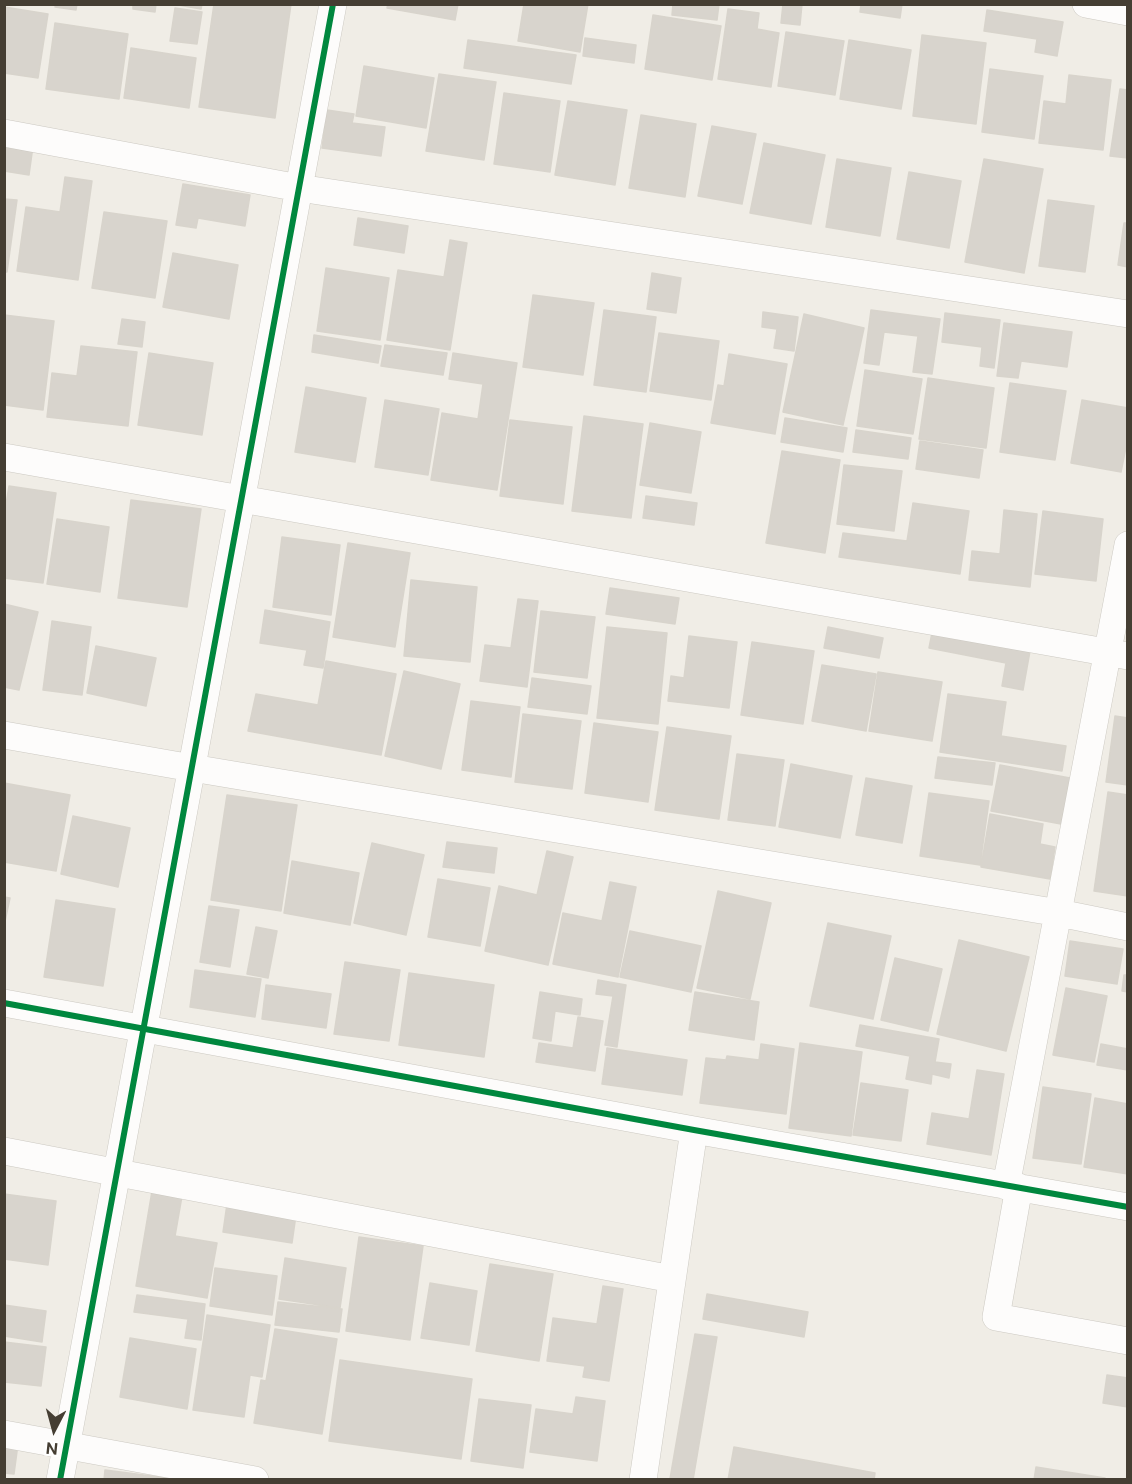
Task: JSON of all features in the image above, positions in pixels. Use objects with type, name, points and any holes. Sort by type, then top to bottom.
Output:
[{"type":"street","points":[[60,1479],[333,4]]},
{"type":"street","points":[[1086,4],[1128,12]]},
{"type":"street","points":[[4,133],[299,188],[1128,314]]},
{"type":"street","points":[[4,457],[1117,654]]},
{"type":"street","points":[[1128,545],[1117,654],[1059,913],[1012,1187],[996,1317],[1128,1341]]},
{"type":"street","points":[[4,735],[1059,913],[1128,927]]},
{"type":"street","points":[[4,1003],[1128,1207]]},
{"type":"street","points":[[643,1479],[694,1130]]},
{"type":"street","points":[[4,1151],[672,1279]]},
{"type":"street","points":[[4,1434],[66,1447],[255,1479]]},
{"type":"building","points":[[56,4],[77,4],[76,10],[55,7]]},
{"type":"building","points":[[133,4],[156,4],[155,12],[133,9]]},
{"type":"building","points":[[173,4],[202,4],[201,9]]},
{"type":"building","points":[[214,4],[291,4],[275,118],[199,107]]},
{"type":"building","points":[[388,4],[458,4],[455,20],[387,8]]},
{"type":"building","points":[[524,4],[588,4],[580,52],[518,41]]},
{"type":"building","points":[[673,4],[719,4],[717,20],[672,15]]},
{"type":"building","points":[[783,4],[802,4],[800,25],[781,23]]},
{"type":"building","points":[[861,4],[902,4],[900,18],[860,12]]},
{"type":"building","points":[[4,7],[48,14],[38,78],[4,73]]},
{"type":"building","points":[[175,8],[202,12],[197,44],[170,41]]},
{"type":"building","points":[[728,9],[759,13],[757,29],[779,33],[771,87],[718,79]]},
{"type":"building","points":[[987,10],[1063,22],[1057,56],[1035,52],[1037,39],[984,31]]},
{"type":"building","points":[[653,15],[721,26],[712,80],[645,69]]},
{"type":"building","points":[[55,23],[128,34],[119,99],[46,89]]},
{"type":"building","points":[[786,32],[844,41],[835,95],[778,86]]},
{"type":"building","points":[[922,35],[986,43],[976,124],[913,116]]},
{"type":"building","points":[[585,38],[636,45],[634,63],[583,56]]},
{"type":"building","points":[[468,40],[576,55],[571,84],[464,68]]},
{"type":"building","points":[[849,40],[911,50],[901,109],[840,99]]},
{"type":"building","points":[[131,48],[196,58],[189,108],[124,98]]},
{"type":"building","points":[[364,66],[434,78],[426,128],[356,116]]},
{"type":"building","points":[[990,69],[1043,76],[1034,139],[982,132]]},
{"type":"building","points":[[439,74],[496,82],[484,160],[426,151]]},
{"type":"building","points":[[1069,75],[1111,80],[1103,150],[1039,143],[1044,101],[1066,104]]},
{"type":"building","points":[[1120,89],[1128,90],[1128,158],[1110,156]]},
{"type":"building","points":[[504,93],[560,101],[550,172],[494,164]]},
{"type":"building","points":[[568,101],[627,110],[615,185],[555,175]]},
{"type":"building","points":[[327,110],[354,114],[352,123],[385,127],[381,156],[322,148]]},
{"type":"building","points":[[641,115],[696,124],[685,197],[629,188]]},
{"type":"building","points":[[712,126],[756,134],[742,204],[698,196]]},
{"type":"building","points":[[4,142],[33,146],[29,175],[4,171]]},
{"type":"building","points":[[764,143],[825,155],[811,224],[750,213]]},
{"type":"building","points":[[837,159],[891,168],[880,236],[826,227]]},
{"type":"building","points":[[984,159],[1043,169],[1024,273],[965,262]]},
{"type":"building","points":[[909,172],[961,181],[949,248],[897,239]]},
{"type":"building","points":[[65,177],[92,181],[78,280],[17,271],[26,207],[60,212]]},
{"type":"building","points":[[183,184],[250,195],[245,226],[198,218],[196,228],[176,225]]},
{"type":"building","points":[[4,199],[17,200],[7,272],[4,272]]},
{"type":"building","points":[[1048,200],[1094,206],[1085,272],[1039,266]]},
{"type":"building","points":[[104,212],[167,221],[155,298],[92,288]]},
{"type":"building","points":[[358,218],[408,226],[404,253],[354,245]]},
{"type":"building","points":[[1124,223],[1128,223],[1128,267],[1118,265]]},
{"type":"building","points":[[450,240],[467,243],[450,350],[387,340],[398,270],[444,277]]},
{"type":"building","points":[[173,253],[238,265],[229,319],[163,307]]},
{"type":"building","points":[[326,268],[389,278],[380,340],[317,331]]},
{"type":"building","points":[[652,273],[681,278],[676,313],[647,309]]},
{"type":"building","points":[[533,295],[594,303],[583,375],[523,367]]},
{"type":"building","points":[[604,310],[656,317],[646,392],[594,385]]},
{"type":"building","points":[[871,310],[940,319],[932,374],[913,372],[918,336],[884,332],[879,365],[864,363]]},
{"type":"building","points":[[763,312],[798,317],[794,351],[774,348],[777,329],[762,327]]},
{"type":"building","points":[[945,313],[1000,320],[994,368],[980,366],[982,347],[942,342]]},
{"type":"building","points":[[804,314],[864,328],[843,425],[783,412]]},
{"type":"building","points":[[4,315],[54,321],[43,410],[4,405]]},
{"type":"building","points":[[122,319],[145,322],[142,347],[118,344]]},
{"type":"building","points":[[1004,323],[1072,332],[1067,367],[1021,361],[1018,378],[997,376]]},
{"type":"building","points":[[659,333],[719,341],[711,400],[650,391]]},
{"type":"building","points":[[314,335],[381,346],[378,363],[312,352]]},
{"type":"building","points":[[385,345],[447,353],[443,375],[381,366]]},
{"type":"building","points":[[81,346],[137,352],[128,426],[47,417],[52,373],[77,376]]},
{"type":"building","points":[[149,353],[213,363],[202,435],[138,425]]},
{"type":"building","points":[[453,353],[517,363],[497,490],[431,480],[442,413],[478,419],[483,384],[449,379]]},
{"type":"building","points":[[729,354],[787,364],[775,434],[711,423],[718,385],[724,386]]},
{"type":"building","points":[[865,370],[922,379],[913,434],[857,426]]},
{"type":"building","points":[[928,378],[994,388],[986,448],[919,439]]},
{"type":"building","points":[[1010,383],[1066,391],[1055,460],[1000,452]]},
{"type":"building","points":[[306,387],[366,398],[355,462],[295,452]]},
{"type":"building","points":[[385,400],[439,409],[428,475],[375,467]]},
{"type":"building","points":[[1082,400],[1128,408],[1128,437],[1121,472],[1071,463]]},
{"type":"building","points":[[584,416],[643,424],[631,518],[572,511]]},
{"type":"building","points":[[785,418],[847,428],[843,452],[781,442]]},
{"type":"building","points":[[510,420],[572,427],[563,504],[500,496]]},
{"type":"building","points":[[650,423],[701,432],[691,493],[640,485]]},
{"type":"building","points":[[856,430],[911,438],[908,459],[853,452]]},
{"type":"building","points":[[920,441],[983,450],[979,478],[916,469]]},
{"type":"building","points":[[782,451],[840,460],[825,553],[766,543]]},
{"type":"building","points":[[844,465],[902,471],[894,531],[837,524]]},
{"type":"building","points":[[9,486],[56,493],[43,583],[4,578],[4,516]]},
{"type":"building","points":[[646,496],[697,503],[694,525],[643,518]]},
{"type":"building","points":[[131,500],[201,509],[187,607],[118,598]]},
{"type":"building","points":[[913,503],[969,511],[960,574],[839,557],[843,533],[907,541]]},
{"type":"building","points":[[1004,510],[1037,514],[1030,587],[969,580],[972,551],[1000,554]]},
{"type":"building","points":[[1043,511],[1103,519],[1096,581],[1035,574]]},
{"type":"building","points":[[57,519],[109,527],[100,592],[47,584]]},
{"type":"building","points":[[282,537],[340,545],[331,615],[273,607]]},
{"type":"building","points":[[348,543],[410,553],[395,647],[333,637]]},
{"type":"building","points":[[411,580],[477,587],[470,662],[404,656]]},
{"type":"building","points":[[610,588],[679,598],[675,624],[606,614]]},
{"type":"building","points":[[518,599],[538,601],[527,687],[480,681],[485,645],[511,648]]},
{"type":"building","points":[[4,604],[38,612],[19,690],[4,687]]},
{"type":"building","points":[[265,610],[330,622],[323,668],[304,665],[307,650],[260,643]]},
{"type":"building","points":[[541,611],[595,617],[587,678],[534,672]]},
{"type":"building","points":[[52,621],[91,627],[82,695],[43,690]]},
{"type":"building","points":[[607,627],[667,633],[658,724],[597,718]]},
{"type":"building","points":[[828,627],[883,638],[879,658],[824,648]]},
{"type":"building","points":[[932,633],[1030,651],[1023,690],[1002,686],[1006,663],[929,648]]},
{"type":"building","points":[[689,636],[737,642],[729,708],[668,701],[671,676],[684,678]]},
{"type":"building","points":[[752,642],[814,651],[803,724],[741,715]]},
{"type":"building","points":[[96,646],[156,658],[146,706],[87,693]]},
{"type":"building","points":[[326,661],[396,674],[381,755],[248,731],[256,694],[318,705]]},
{"type":"building","points":[[822,665],[876,674],[866,731],[812,721]]},
{"type":"building","points":[[404,671],[460,684],[441,769],[385,756]]},
{"type":"building","points":[[878,672],[942,682],[932,741],[869,731]]},
{"type":"building","points":[[532,678],[591,686],[587,714],[528,707]]},
{"type":"building","points":[[948,694],[1006,702],[1001,736],[1066,746],[1062,771],[940,752]]},
{"type":"building","points":[[471,701],[520,707],[511,777],[462,770]]},
{"type":"building","points":[[523,714],[581,721],[572,789],[515,782]]},
{"type":"building","points":[[1115,716],[1128,718],[1128,785],[1106,782]]},
{"type":"building","points":[[594,723],[658,732],[648,802],[585,793]]},
{"type":"building","points":[[667,727],[731,736],[719,819],[655,810]]},
{"type":"building","points":[[737,754],[784,760],[775,826],[728,820]]},
{"type":"building","points":[[938,757],[995,763],[992,785],[935,778]]},
{"type":"building","points":[[791,764],[852,776],[840,838],[779,827]]},
{"type":"building","points":[[1000,765],[1070,778],[1061,824],[991,811]]},
{"type":"building","points":[[866,778],[912,786],[902,843],[856,835]]},
{"type":"building","points":[[4,783],[70,795],[56,871],[4,862]]},
{"type":"building","points":[[1108,792],[1128,795],[1128,896],[1094,891]]},
{"type":"building","points":[[929,793],[989,801],[980,865],[920,856]]},
{"type":"building","points":[[227,795],[297,805],[281,911],[211,900]]},
{"type":"building","points":[[990,814],[1043,824],[1040,844],[1055,847],[1050,879],[981,867]]},
{"type":"building","points":[[73,816],[130,828],[118,887],[61,874]]},
{"type":"building","points":[[447,842],[497,848],[494,873],[443,867]]},
{"type":"building","points":[[372,843],[424,855],[406,935],[354,923]]},
{"type":"building","points":[[547,851],[573,857],[548,965],[485,951],[499,886],[537,895]]},
{"type":"building","points":[[292,861],[359,873],[350,925],[284,913]]},
{"type":"building","points":[[438,879],[490,888],[480,946],[428,937]]},
{"type":"building","points":[[610,882],[636,887],[618,977],[553,964],[563,913],[602,921]]},
{"type":"building","points":[[718,891],[771,903],[750,999],[697,988]]},
{"type":"building","points":[[4,897],[10,898],[4,926]]},
{"type":"building","points":[[56,900],[115,909],[103,986],[44,977]]},
{"type":"building","points":[[209,906],[239,910],[230,967],[200,962]]},
{"type":"building","points":[[828,923],[891,936],[873,1019],[810,1006]]},
{"type":"building","points":[[256,927],[277,931],[268,978],[247,974]]},
{"type":"building","points":[[630,931],[701,946],[691,992],[620,977]]},
{"type":"building","points":[[959,940],[1029,957],[1006,1051],[937,1034]]},
{"type":"building","points":[[1070,941],[1123,949],[1117,984],[1065,976]]},
{"type":"building","points":[[895,958],[942,969],[928,1031],[881,1020]]},
{"type":"building","points":[[345,962],[400,970],[389,1041],[334,1034]]},
{"type":"building","points":[[195,970],[261,979],[255,1017],[190,1007]]},
{"type":"building","points":[[409,973],[494,985],[484,1057],[399,1045]]},
{"type":"building","points":[[1124,975],[1128,975],[1128,992],[1122,991]]},
{"type":"building","points":[[598,980],[626,985],[617,1047],[605,1045],[613,996],[596,994]]},
{"type":"building","points":[[266,985],[331,994],[326,1028],[262,1019]]},
{"type":"building","points":[[1066,988],[1107,996],[1094,1062],[1053,1055]]},
{"type":"building","points":[[540,992],[582,999],[580,1015],[555,1011],[551,1041],[533,1038]]},
{"type":"building","points":[[695,992],[759,1002],[754,1040],[689,1030]]},
{"type":"building","points":[[578,1017],[603,1021],[595,1071],[536,1062],[539,1043],[573,1048]]},
{"type":"building","points":[[860,1025],[939,1039],[935,1062],[951,1064],[949,1078],[932,1074],[931,1084],[906,1079],[910,1056],[856,1046]]},
{"type":"building","points":[[800,1043],[862,1052],[851,1136],[789,1128]]},
{"type":"building","points":[[761,1044],[794,1049],[786,1114],[700,1103],[706,1058],[726,1060],[727,1056],[759,1060]]},
{"type":"building","points":[[1101,1044],[1128,1049],[1128,1070],[1097,1065]]},
{"type":"building","points":[[607,1048],[687,1060],[682,1095],[602,1084]]},
{"type":"building","points":[[977,1070],[1004,1074],[991,1155],[927,1144],[932,1113],[969,1119]]},
{"type":"building","points":[[861,1083],[908,1090],[901,1141],[853,1135]]},
{"type":"building","points":[[1043,1087],[1091,1094],[1081,1164],[1033,1158]]},
{"type":"building","points":[[1095,1098],[1128,1104],[1128,1174],[1084,1167]]},
{"type":"building","points":[[152,1191],[182,1196],[175,1236],[217,1243],[207,1298],[136,1286]]},
{"type":"building","points":[[4,1194],[56,1201],[48,1265],[4,1259]]},
{"type":"building","points":[[227,1204],[296,1215],[292,1243],[223,1232]]},
{"type":"building","points":[[359,1237],[423,1246],[410,1340],[346,1331]]},
{"type":"building","points":[[285,1258],[346,1268],[340,1308],[279,1299]]},
{"type":"building","points":[[490,1264],[553,1274],[539,1361],[476,1351]]},
{"type":"building","points":[[215,1268],[277,1276],[272,1315],[210,1306]]},
{"type":"building","points":[[430,1283],[477,1291],[469,1345],[421,1338]]},
{"type":"building","points":[[603,1286],[623,1289],[609,1381],[583,1377],[585,1366],[547,1361],[553,1318],[597,1324]]},
{"type":"building","points":[[707,1294],[808,1312],[804,1337],[703,1319]]},
{"type":"building","points":[[137,1295],[205,1304],[201,1340],[185,1338],[188,1319],[134,1312]]},
{"type":"building","points":[[278,1302],[342,1309],[339,1332],[275,1325]]},
{"type":"building","points":[[4,1305],[46,1311],[42,1342],[4,1336]]},
{"type":"building","points":[[207,1315],[270,1325],[262,1377],[250,1375],[244,1417],[193,1410]]},
{"type":"building","points":[[275,1329],[337,1339],[322,1434],[254,1423],[261,1380],[266,1381]]},
{"type":"building","points":[[695,1334],[717,1337],[693,1480],[670,1479]]},
{"type":"building","points":[[130,1338],[196,1349],[187,1409],[120,1397]]},
{"type":"building","points":[[4,1342],[46,1347],[41,1386],[4,1382]]},
{"type":"building","points":[[340,1360],[472,1379],[461,1459],[329,1441]]},
{"type":"building","points":[[1107,1375],[1128,1378],[1128,1407],[1103,1403]]},
{"type":"building","points":[[576,1397],[605,1401],[597,1461],[530,1452],[536,1409],[573,1414]]},
{"type":"building","points":[[479,1399],[531,1405],[523,1468],[471,1461]]},
{"type":"building","points":[[4,1442],[18,1444],[14,1474],[4,1473]]},
{"type":"building","points":[[734,1447],[875,1473],[874,1480],[728,1480]]},
{"type":"building","points":[[1036,1467],[1105,1478],[1105,1480],[1034,1480]]},
{"type":"building","points":[[105,1470],[167,1478],[167,1480],[104,1480]]},
{"type":"cycle path","points":[[60,1480],[333,4]]},
{"type":"cycle path","points":[[4,1003],[1128,1207]]}]
